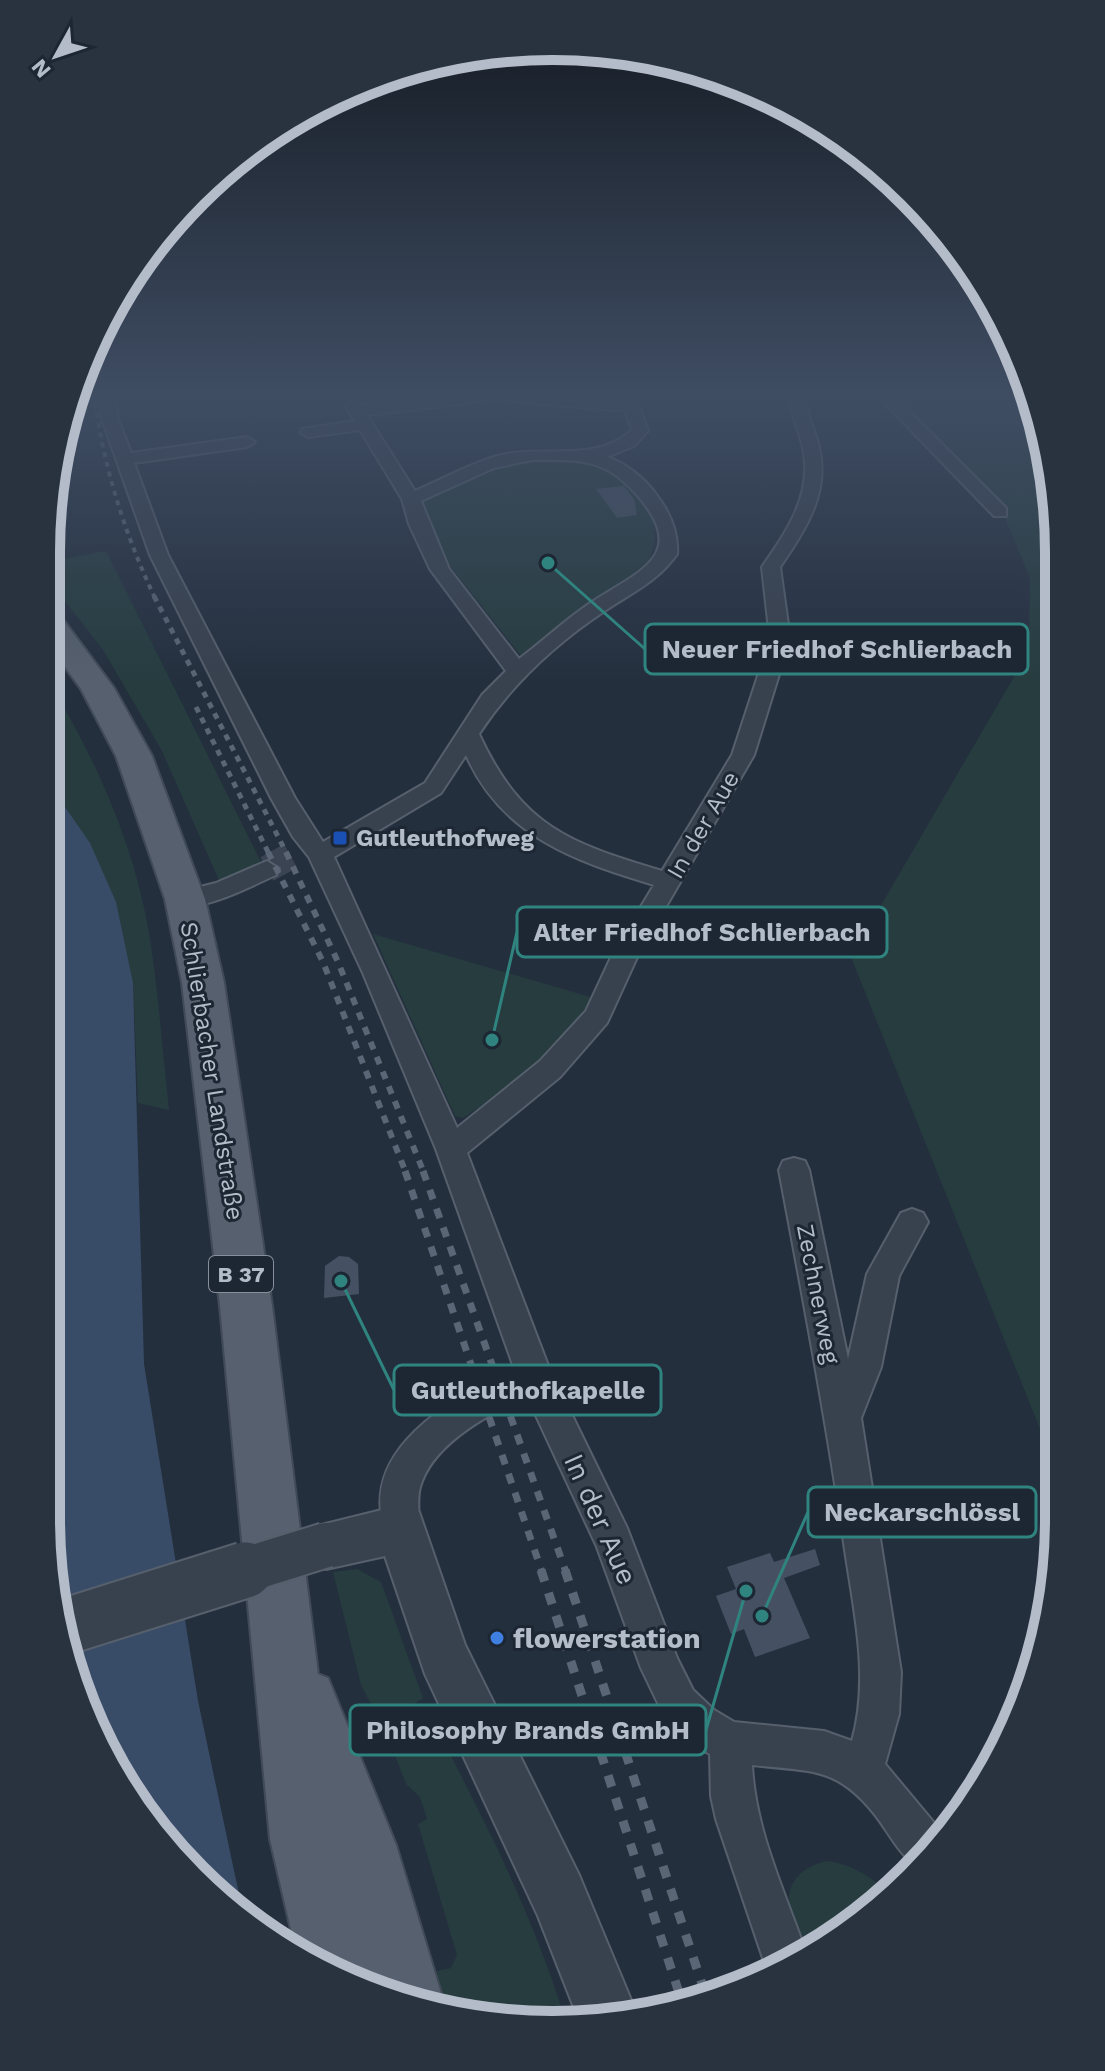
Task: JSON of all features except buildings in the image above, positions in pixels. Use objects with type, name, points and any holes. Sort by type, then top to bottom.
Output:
[{"type":"main road","name":"Schlierbacher Landstraße","points":[[60,637],[92,680],[134,756],[185,899],[203,983],[285,1651],[304,1839],[334,1959]]},
{"type":"main road","name":"Schlierbacher Landstraße","points":[[285,1651],[362,1845],[402,1987]]},
{"type":"street","points":[[135,490],[159,555],[376,973],[451,1149]]},
{"type":"street","points":[[405,490],[411,499],[424,545],[458,597],[517,671]]},
{"type":"street","points":[[411,499],[435,490]]},
{"type":"street","points":[[309,849],[390,816],[433,788],[467,733],[517,671],[599,606],[642,580],[668,554],[669,539],[665,524],[642,490]]},
{"type":"street","name":"In der Aue","points":[[811,490],[808,509],[771,567],[780,639],[743,755],[671,882],[626,953],[591,1023],[550,1069],[451,1149],[533,1371],[614,1541],[674,1696],[699,1725],[730,1742],[824,1752],[862,1769]]},
{"type":"street","points":[[978,490],[1000,512]]},
{"type":"street","points":[[467,733],[480,768],[508,806],[536,832],[572,850],[671,882]]},
{"type":"street","points":[[185,899],[224,889],[267,869]]},
{"type":"street","name":"Zechnerweg","points":[[794,1170],[843,1418],[883,1683],[879,1725],[862,1769]]},
{"type":"street","name":"Zechnerweg","points":[[843,1418],[864,1367],[883,1274],[912,1222]]},
{"type":"street","points":[[533,1371],[450,1424],[418,1452],[399,1494],[402,1529],[411,1572],[446,1670],[582,1944],[604,2008]]},
{"type":"street","points":[[71,1625],[326,1545],[402,1529]]},
{"type":"street","points":[[730,1742],[732,1796],[783,1953]]},
{"type":"street","points":[[862,1769],[923,1843]]},
{"type":"green space","points":[[444,490],[634,490],[651,514],[655,531],[653,549],[645,570],[521,656],[428,538],[423,502]]},
{"type":"green space","points":[[981,490],[1041,490],[1045,552],[1045,1442],[851,957],[1029,651],[1030,578],[1003,513]]},
{"type":"green space","points":[[106,551],[263,866],[222,887],[162,751],[103,650],[60,595],[60,559]]},
{"type":"green space","points":[[60,701],[98,774],[136,875],[151,945],[169,1110],[138,1103],[133,983],[67,809],[60,799]]},
{"type":"green space","points":[[373,934],[594,998],[571,1033],[537,1066],[463,1118],[455,1116]]},
{"type":"green space","points":[[357,1569],[381,1582],[423,1698],[411,1706],[424,1733],[436,1727],[491,1835],[524,1908],[562,2011],[488,2007],[442,1998],[437,1971],[451,1968],[457,1955],[418,1824],[427,1819],[420,1797],[406,1784],[388,1737],[361,1685],[333,1572]]},
{"type":"green space","points":[[826,1861],[844,1865],[880,1886],[802,1943],[792,1922],[789,1896],[799,1875]]},
{"type":"water","points":[[60,800],[90,843],[116,902],[133,983],[144,1364],[198,1701],[240,1899],[182,1843],[126,1765],[97,1707],[69,1615],[60,1518]]},
{"type":"tunnel","points":[[267,869],[294,854]]},
{"type":"railway","points":[[114,490],[155,598]]},
{"type":"railway","points":[[155,598],[286,853]]},
{"type":"railway","points":[[196,707],[269,854]]},
{"type":"railway","points":[[286,853],[338,962],[424,1173]]},
{"type":"railway","points":[[269,854],[323,962],[406,1173]]},
{"type":"railway","points":[[405,1171],[542,1572]]},
{"type":"railway","points":[[423,1171],[566,1572]]},
{"type":"railway","points":[[541,1570],[679,1994]]},
{"type":"railway","points":[[565,1570],[703,1987]]},
{"type":"place","name":"Neuer Friedhof Schlierbach","points":[[548,563]]},
{"type":"place","name":"Gutleuthofweg","points":[[340,838]]},
{"type":"place","name":"Alter Friedhof Schlierbach","points":[[492,1040]]},
{"type":"place","name":"Gutleuthofkapelle","points":[[341,1281]]},
{"type":"place","name":"Philosophy Brands GmbH","points":[[746,1591]]},
{"type":"place","name":"Neckarschlössl","points":[[762,1616]]},
{"type":"place","name":"flowerstation","points":[[497,1638]]}]
